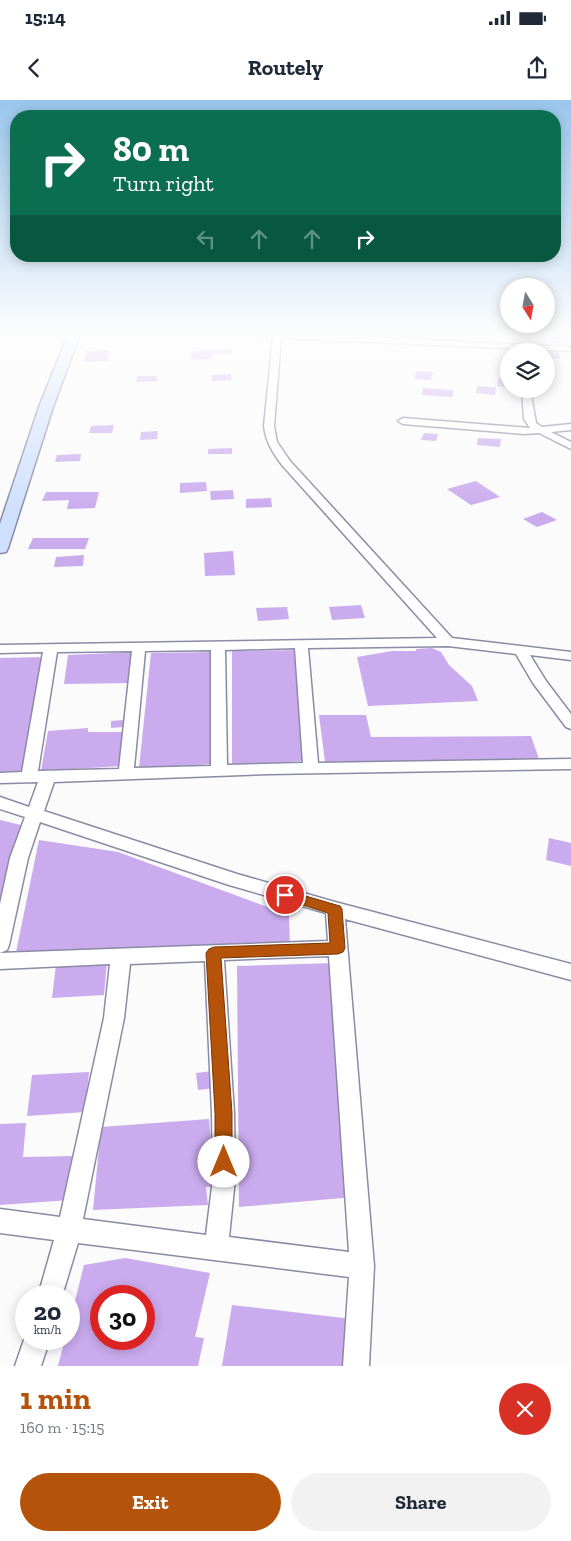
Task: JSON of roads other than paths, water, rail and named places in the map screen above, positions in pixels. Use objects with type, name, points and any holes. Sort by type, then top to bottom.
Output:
[{"type":"main road","points":[[0,513],[43,393]]},
{"type":"main road","points":[[0,548],[51,393]]},
{"type":"street","points":[[272,393],[269,426],[270,439],[275,448],[286,463],[448,642]]},
{"type":"street","points":[[527,398],[529,419],[532,425],[571,446]]},
{"type":"street","points":[[403,421],[540,431],[571,427]]},
{"type":"street","points":[[0,649],[448,642],[571,656]]},
{"type":"street","points":[[301,643],[311,768]]},
{"type":"street","points":[[218,645],[219,771]]},
{"type":"street","points":[[126,774],[139,647]]},
{"type":"street","points":[[29,777],[51,648]]},
{"type":"street","points":[[521,651],[540,683],[571,724]]},
{"type":"street","points":[[0,778],[311,768],[571,764]]},
{"type":"street","points":[[0,945],[19,858],[48,776]]},
{"type":"street","points":[[0,803],[234,880],[571,972]]},
{"type":"street","points":[[335,909],[362,1266],[356,1366]]},
{"type":"street","points":[[0,961],[338,948]]},
{"type":"street","points":[[214,953],[223,1113],[224,1179],[216,1248]]},
{"type":"street","points":[[53,1285],[70,1231],[112,1027],[121,956]]},
{"type":"street","points":[[0,1221],[362,1266]]},
{"type":"street","points":[[28,1366],[33,1350]]}]
